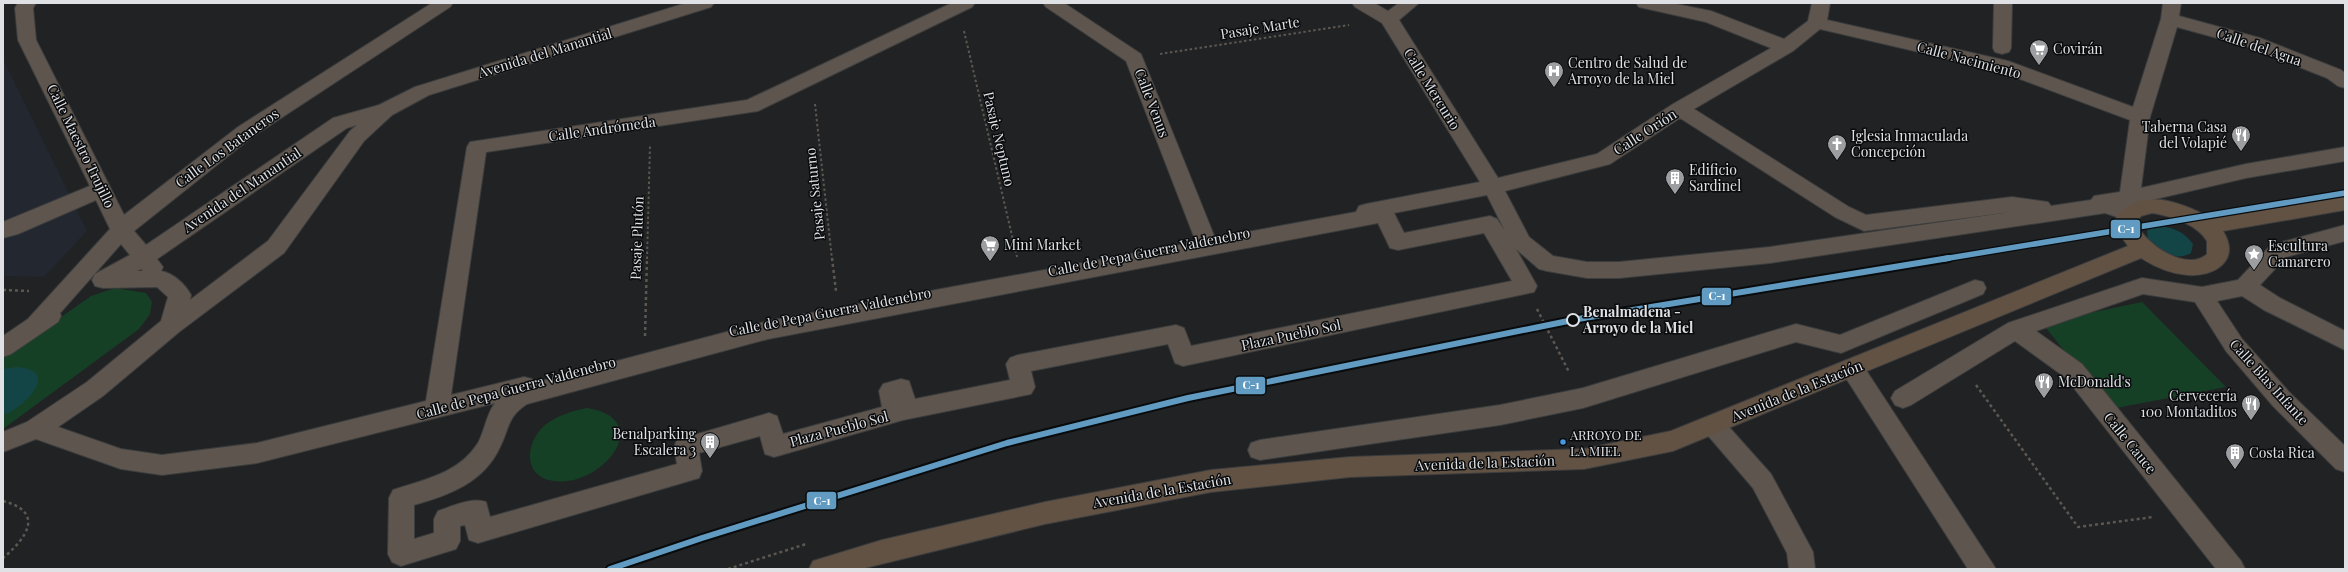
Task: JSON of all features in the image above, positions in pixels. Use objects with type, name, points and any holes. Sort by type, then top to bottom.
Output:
[{"type":"main road","points":[[2207,228],[2242,218],[2345,203]]},
{"type":"main road","points":[[2133,206],[2152,206],[2181,212],[2207,228],[2215,238],[2219,247],[2218,256],[2212,263],[2187,267],[2172,264],[2143,249],[2133,240],[2126,230],[2125,221],[2133,206]]},
{"type":"main road","name":"Avenida de la Estación","points":[[822,569],[882,550],[1045,513],[1211,481],[1350,467],[1584,459],[1673,441],[2143,249]]},
{"type":"street","name":"Calle Maestro Trujillo","points":[[27,3],[24,8],[27,40],[54,91],[121,230],[162,279]]},
{"type":"street","name":"Calle Los Bataneros","points":[[37,324],[121,230],[245,132],[444,3]]},
{"type":"street","name":"Avenida del Manantial","points":[[3,348],[103,280],[144,257],[340,123],[386,110],[422,92],[706,3]]},
{"type":"street","name":"Calle Venus","points":[[1052,3],[1134,58],[1206,241]]},
{"type":"street","name":"Calle Mercurio","points":[[1361,3],[1389,19],[1492,187],[1521,242],[1547,263],[1587,270]]},
{"type":"street","points":[[1389,19],[1410,3]]},
{"type":"street","points":[[1645,3],[1711,17],[1786,47]]},
{"type":"street","points":[[1817,23],[1820,3]]},
{"type":"street","points":[[2002,48],[2003,3]]},
{"type":"street","name":"Calle Andrómeda","points":[[437,407],[477,147],[751,106],[962,5]]},
{"type":"street","points":[[2133,206],[2140,117],[2171,11]]},
{"type":"street","name":"Calle del Agua","points":[[2171,11],[2334,74],[2345,82]]},
{"type":"street","name":"Calle Orión","points":[[1492,187],[1603,159],[1680,109],[1786,47],[1817,23]]},
{"type":"street","name":"Calle Nacimiento","points":[[1817,23],[2001,65],[2140,117]]},
{"type":"street","points":[[1680,109],[1842,212],[1864,223],[2012,204],[2042,207],[2133,206],[2246,171],[2345,154]]},
{"type":"street","name":"Avenida del Manantial","points":[[3,442],[36,429],[95,388],[171,326],[276,247],[357,136],[386,110]]},
{"type":"street","name":"Calle de Pepa Guerra Valdenebro","points":[[36,429],[121,459],[162,465],[257,453],[437,407],[474,400],[764,322],[838,310],[1492,187]]},
{"type":"street","points":[[3,230],[12,228],[102,189]]},
{"type":"street","points":[[1417,300],[1587,270],[1619,270],[1770,255],[2106,205],[2133,206]]},
{"type":"street","name":"Plaza Pueblo Sol","points":[[1384,214],[1398,242],[1490,224],[1526,286],[1183,357],[1176,334],[1018,364],[1023,387],[906,411],[901,388],[890,391],[895,413],[774,447],[769,423],[686,446],[690,470],[478,532],[477,510],[447,519],[447,541],[401,554],[402,498],[446,486],[472,468],[490,445],[498,417],[504,407],[520,396],[768,330],[1384,214]]},
{"type":"street","points":[[1903,398],[2016,329],[2142,286],[2202,295],[2245,287],[2279,251],[2345,233]]},
{"type":"street","points":[[103,280],[162,279],[180,295],[171,326]]},
{"type":"street","points":[[2245,287],[2272,304],[2345,341]]},
{"type":"street","points":[[1260,450],[1500,415],[1583,398],[1796,333],[1840,344],[1975,288]]},
{"type":"street","name":"Calle Blas Infante","points":[[2202,295],[2234,345],[2281,398],[2345,462]]},
{"type":"street","name":"Calle Cauce","points":[[2016,329],[2074,372],[2232,569]]},
{"type":"street","points":[[1852,368],[1983,569]]},
{"type":"street","points":[[1713,425],[1762,481],[1800,552],[1802,569]]},
{"type":"path","name":"Pasaje Neptuno","points":[[962,5],[1021,276]]},
{"type":"path","name":"Pasaje Marte","points":[[1134,58],[1389,19]]},
{"type":"path","name":"Pasaje Saturno","points":[[812,76],[838,310]]},
{"type":"path","name":"Pasaje Plutón","points":[[644,354],[651,122]]},
{"type":"path","points":[[3,290],[30,291]]},
{"type":"path","points":[[1537,308],[1567,368]]},
{"type":"path","points":[[1960,363],[2078,527],[2183,509]]},
{"type":"path","points":[[3,500],[15,502],[25,508],[29,516],[28,528],[21,541],[3,558]]},
{"type":"shaded area","points":[[3,59],[87,231],[44,277],[3,276]]},
{"type":"green space","points":[[115,288],[146,293],[152,302],[150,314],[139,329],[3,429],[3,358],[91,296]]},
{"type":"green space","points":[[2142,302],[2226,387],[2111,409],[2042,323]]},
{"type":"green space","points":[[587,408],[608,415],[618,425],[620,438],[615,451],[604,464],[589,474],[572,480],[554,481],[544,478],[536,473],[530,458],[533,440],[538,432],[545,425],[560,416]]},
{"type":"water","points":[[2155,226],[2171,228],[2189,239],[2193,244],[2191,253],[2185,256],[2174,256],[2168,254],[2148,240],[2147,230]]},
{"type":"water","points":[[17,367],[30,370],[37,375],[38,382],[35,390],[29,398],[3,415],[3,369]]},
{"type":"transit line","name":"C-1","points":[[610,569],[702,538],[1007,443],[1188,398],[1578,319],[2345,193]]},
{"type":"place","name":"Covirán","points":[[2039,66]]},
{"type":"place","name":"Centro de Salud de Arroyo de la Miel","points":[[1554,88]]},
{"type":"place","name":"Taberna Casa del Volapié","points":[[2241,152]]},
{"type":"place","name":"Iglesia Inmaculada Concepción","points":[[1837,161]]},
{"type":"place","name":"Edificio Sardinel","points":[[1675,195]]},
{"type":"place","name":"Mini Market","points":[[990,262]]},
{"type":"place","name":"Escultura Camarero","points":[[2254,271]]},
{"type":"place","name":"Benalmadena - Arroyo de la Miel","points":[[1573,320]]},
{"type":"place","name":"McDonald's","points":[[2044,399]]},
{"type":"place","name":"Cervecería 100 Montaditos","points":[[2251,421]]},
{"type":"place","name":"ARROYO DE LA MIEL","points":[[1563,442]]},
{"type":"place","name":"Benalparking Escalera 3","points":[[710,459]]},
{"type":"place","name":"Costa Rica","points":[[2235,470]]}]
